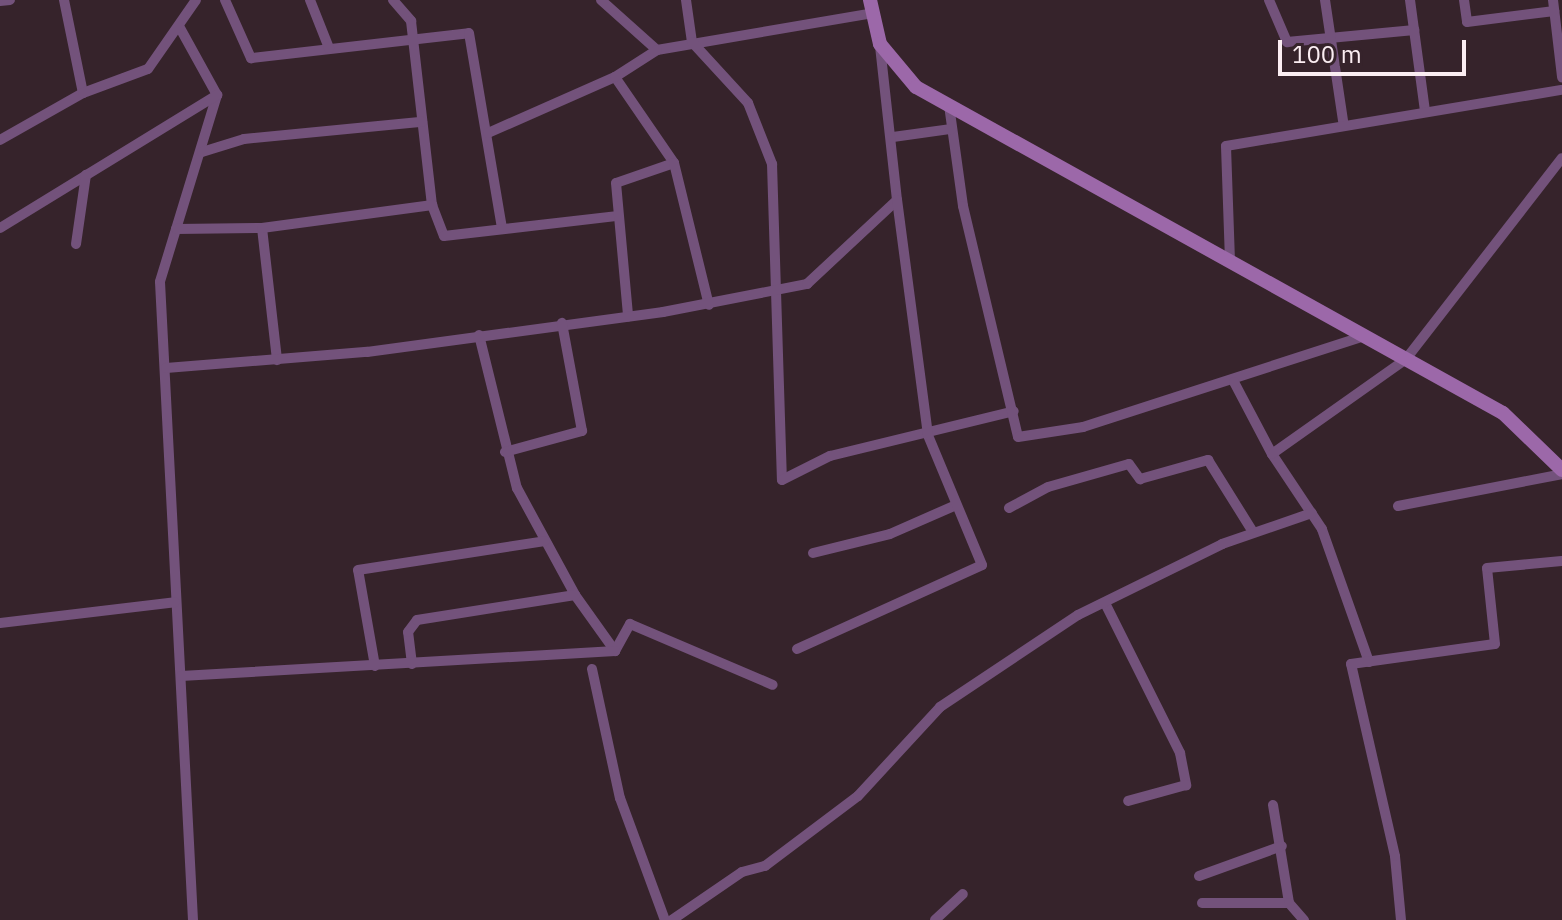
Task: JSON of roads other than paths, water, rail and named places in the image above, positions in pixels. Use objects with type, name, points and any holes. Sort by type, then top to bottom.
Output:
[{"type":"main road","points":[[871,6],[880,44],[916,87],[1503,413],[1562,472]]},
{"type":"street","points":[[0,1],[8,0]]},
{"type":"street","points":[[64,0],[83,93]]},
{"type":"street","points":[[0,140],[83,93],[148,69],[180,28],[196,0]]},
{"type":"street","points":[[225,0],[251,58],[412,37],[469,33],[502,228]]},
{"type":"street","points":[[310,0],[329,48]]},
{"type":"street","points":[[393,0],[411,21],[432,205],[444,236],[616,216]]},
{"type":"street","points":[[601,0],[657,50]]},
{"type":"street","points":[[686,0],[692,42],[748,103],[772,164],[779,292],[775,399],[782,480],[830,456],[928,435],[1014,411]]},
{"type":"street","points":[[1269,0],[1287,42],[1330,41],[1414,30]]},
{"type":"street","points":[[1325,0],[1343,121]]},
{"type":"street","points":[[1410,0],[1425,111]]},
{"type":"street","points":[[1230,261],[1226,146],[1343,121],[1425,111],[1562,86],[1553,6],[1467,22],[1464,0]]},
{"type":"street","points":[[488,133],[615,77],[657,50],[871,6]]},
{"type":"street","points":[[180,28],[217,95],[160,282],[193,920]]},
{"type":"street","points":[[797,649],[982,565],[928,435],[880,44]]},
{"type":"street","points":[[615,77],[674,163],[709,305]]},
{"type":"street","points":[[0,228],[217,95]]},
{"type":"street","points":[[949,105],[951,129],[1018,437],[1083,427],[1234,382],[1364,336]]},
{"type":"street","points":[[202,152],[244,139],[422,122]]},
{"type":"street","points":[[893,137],[951,129]]},
{"type":"street","points":[[1272,454],[1406,359],[1562,158]]},
{"type":"street","points":[[628,316],[616,216],[616,183],[674,163]]},
{"type":"street","points":[[76,244],[86,175]]},
{"type":"street","points":[[166,368],[277,360],[479,335],[709,305],[779,292],[807,284],[897,200]]},
{"type":"street","points":[[176,229],[262,228],[432,205]]},
{"type":"street","points":[[262,228],[277,360]]},
{"type":"street","points":[[505,452],[582,431],[562,323]]},
{"type":"street","points":[[479,335],[505,452],[545,541],[575,595],[615,651]]},
{"type":"street","points":[[1234,382],[1272,454],[1312,513],[1369,662]]},
{"type":"street","points":[[1009,508],[1048,487],[1129,464],[1140,479],[1208,460],[1253,532]]},
{"type":"street","points":[[1398,506],[1562,472]]},
{"type":"street","points":[[813,553],[890,534],[956,505]]},
{"type":"street","points":[[672,920],[742,872],[765,866],[858,796],[940,707],[1105,603],[1253,532],[1312,513]]},
{"type":"street","points":[[375,666],[358,570],[545,541]]},
{"type":"street","points":[[1401,920],[1395,856],[1351,664],[1495,644],[1487,568],[1562,561]]},
{"type":"street","points":[[412,664],[408,632],[417,620],[575,595]]},
{"type":"street","points":[[0,623],[175,602]]},
{"type":"street","points":[[1105,603],[1180,753],[1186,785],[1128,801]]},
{"type":"street","points":[[615,651],[630,624],[773,685]]},
{"type":"street","points":[[181,676],[615,651]]},
{"type":"street","points":[[592,669],[620,798],[665,920]]},
{"type":"street","points":[[1273,805],[1289,903],[1304,920]]},
{"type":"street","points":[[1199,876],[1282,846]]},
{"type":"street","points":[[935,920],[963,894]]},
{"type":"street","points":[[1202,903],[1289,903]]}]
